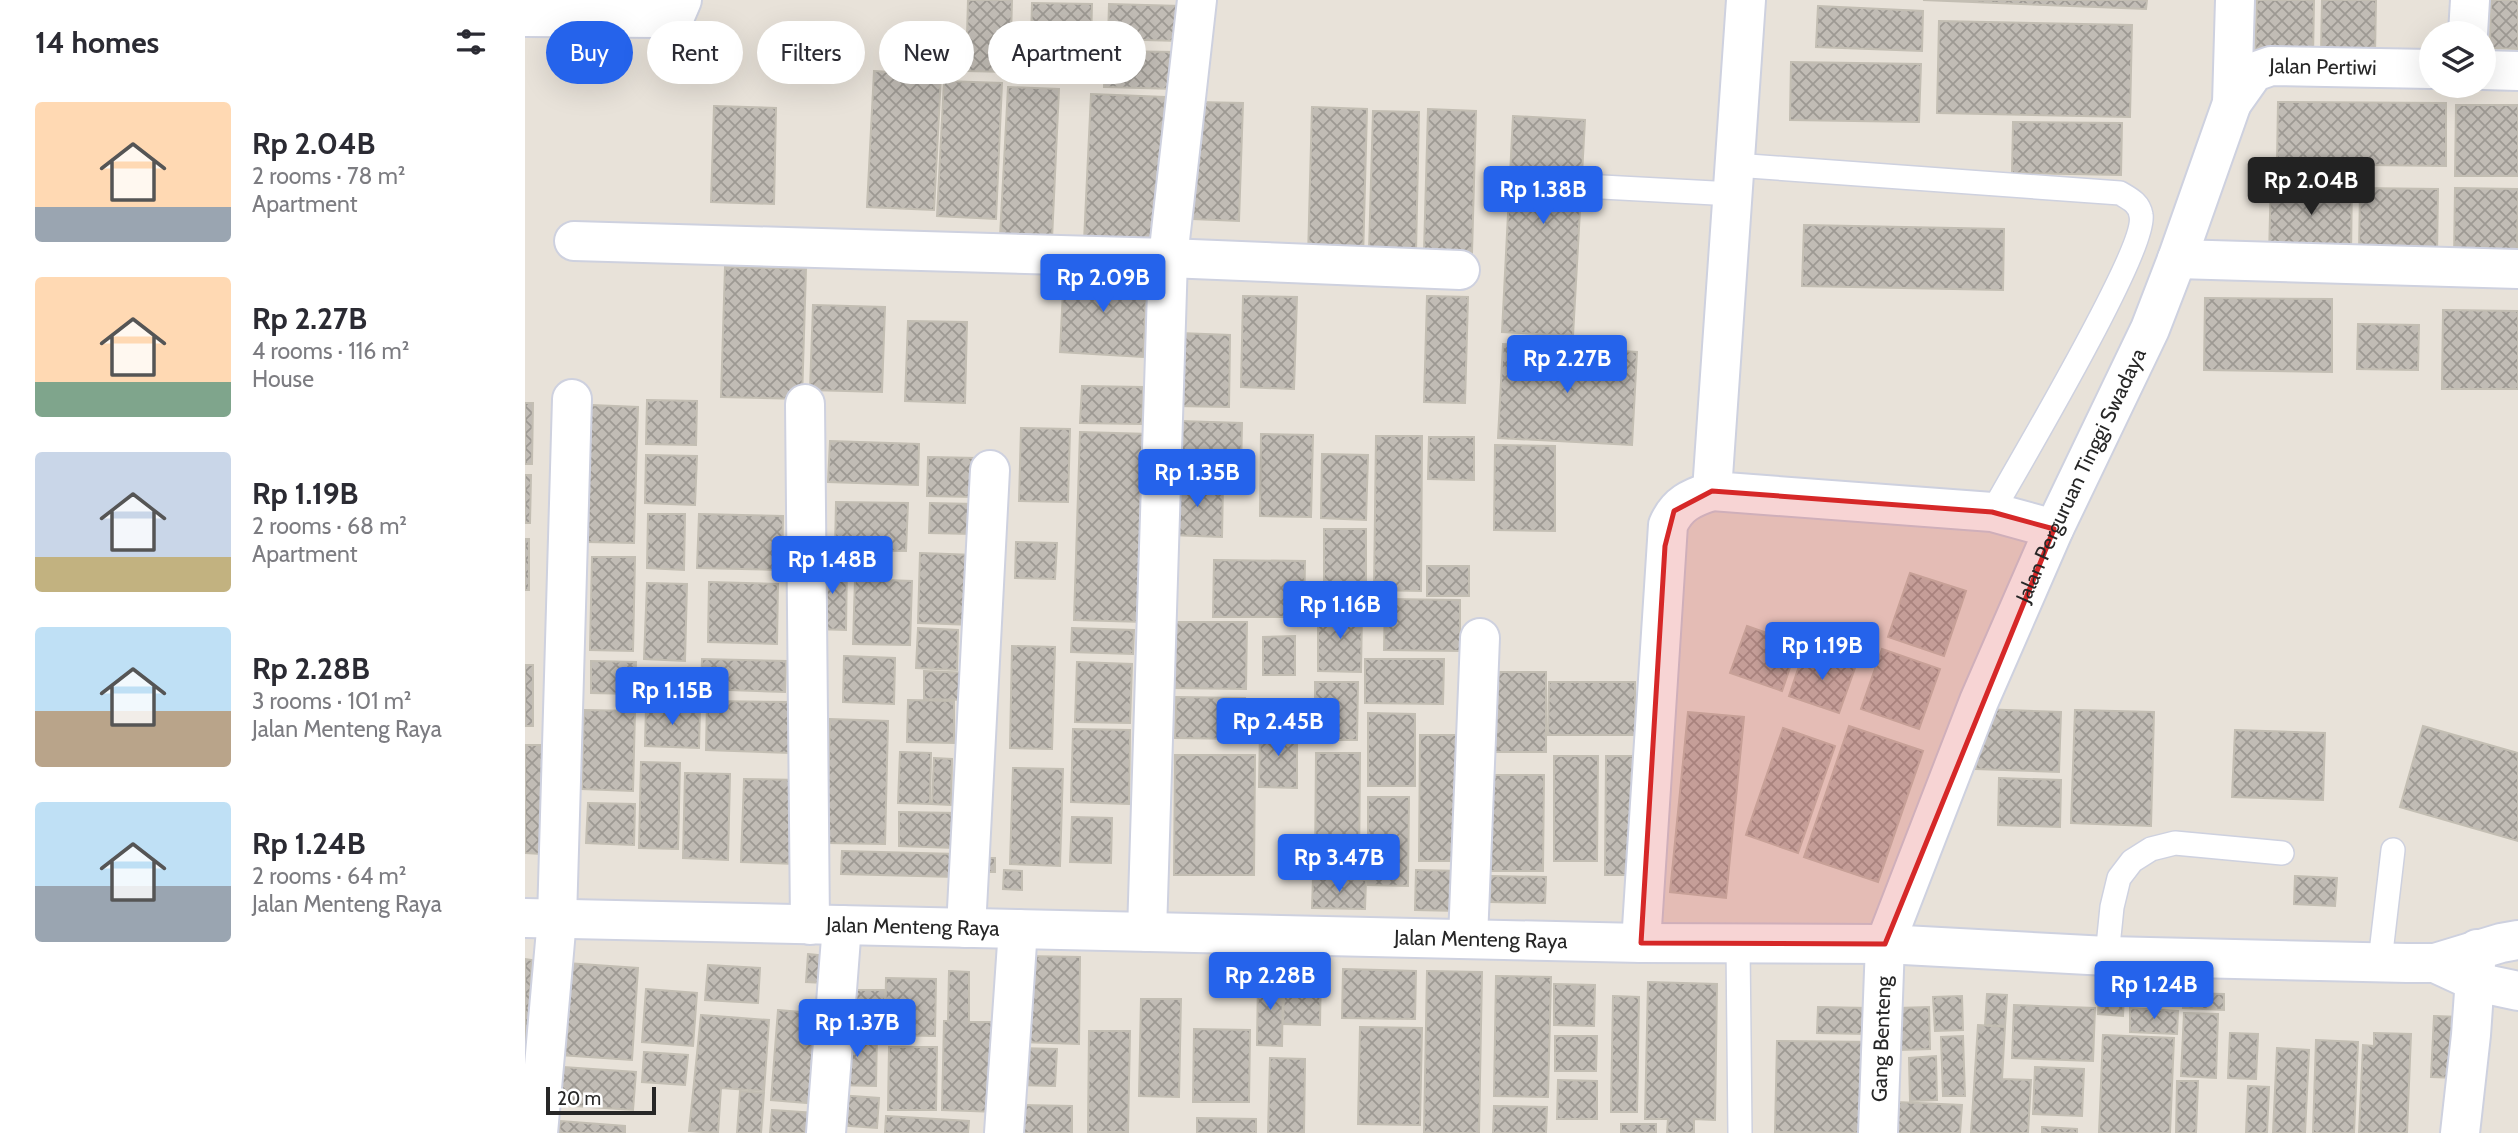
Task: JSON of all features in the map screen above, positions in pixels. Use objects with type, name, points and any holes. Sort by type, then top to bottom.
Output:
[{"type":"street","points":[[525,16],[659,18],[676,14],[682,0]]},
{"type":"street","points":[[1147,932],[1168,258],[1197,0]]},
{"type":"street","points":[[1712,491],[1746,0]]},
{"type":"street","name":"Jalan Perguruan Tinggi Swadaya","points":[[1885,944],[1979,701],[2054,530],[2150,329],[2177,259],[2232,103],[2235,0]]},
{"type":"street","points":[[2469,21],[2470,0]]},
{"type":"street","name":"Jalan Pertiwi","points":[[2232,103],[2254,72],[2271,66],[2419,69]]},
{"type":"street","points":[[2496,70],[2518,71]]},
{"type":"street","points":[[574,241],[1168,258],[1460,270]]},
{"type":"street","points":[[2177,259],[2518,269]]},
{"type":"street","points":[[538,1133],[541,918],[572,399]]},
{"type":"street","points":[[805,404],[826,925],[826,1133]]},
{"type":"street","points":[[966,928],[990,470]]},
{"type":"street","points":[[1641,943],[1665,546],[1668,525],[1674,511],[1694,497],[1712,491],[1992,512],[2054,530]]},
{"type":"street","points":[[1468,939],[1480,638]]},
{"type":"street","name":"Jalan Menteng Raya","points":[[541,918],[1738,945],[1885,944],[2107,956],[2435,963],[2477,966],[2518,991]]},
{"type":"street","points":[[1004,1133],[1018,929]]},
{"type":"street","name":"Jalan Menteng Raya","points":[[2477,966],[2518,940]]},
{"type":"street","name":"Gang Benteng","points":[[1878,1133],[1885,944]]},
{"type":"street","points":[[2460,1133],[2477,966]]},
{"type":"lane","points":[[1602,187],[1734,180],[2120,193],[2135,202],[2142,217],[2137,242],[2105,308],[1992,512]]},
{"type":"lane","points":[[2107,956],[2112,907],[2119,878],[2132,862],[2151,849],[2175,843],[2282,853]]},
{"type":"lane","points":[[2380,961],[2393,850]]},
{"type":"lane","points":[[1738,945],[1740,1133]]},
{"type":"highlighted area","points":[[1712,491],[1992,512],[2054,529],[1885,944],[1641,943],[1665,546],[1674,511]]},
{"type":"building","points":[[968,0],[1012,0],[1011,21],[988,21],[988,72],[974,71],[974,21],[967,21]]},
{"type":"building","points":[[1923,0],[2147,0],[2146,9]]},
{"type":"building","points":[[2257,0],[2314,0],[2313,57],[2255,56]]},
{"type":"building","points":[[2322,0],[2376,0],[2375,55],[2321,54]]},
{"type":"building","points":[[2491,0],[2518,0],[2518,49],[2496,48],[2496,21],[2491,21]]},
{"type":"building","points":[[1032,3],[1092,4],[1092,21],[1032,21]]},
{"type":"building","points":[[1109,4],[1181,6],[1180,41],[1146,40],[1146,21],[1109,21]]},
{"type":"building","points":[[1818,6],[1923,11],[1922,51],[1816,47]]},
{"type":"building","points":[[1939,21],[2132,25],[2130,117],[1937,113]]},
{"type":"building","points":[[1146,52],[1178,52],[1177,89],[1104,87],[1104,84],[1146,84]]},
{"type":"building","points":[[1791,62],[1921,64],[1919,122],[1790,120]]},
{"type":"building","points":[[874,71],[879,71],[879,84],[941,84],[934,210],[867,207]]},
{"type":"building","points":[[944,84],[1002,84],[996,219],[937,216]]},
{"type":"building","points":[[1008,87],[1059,89],[1052,239],[1000,237]]},
{"type":"building","points":[[1091,94],[1165,97],[1158,244],[1084,241]]},
{"type":"building","points":[[1197,102],[1243,103],[1239,221],[1193,219]]},
{"type":"building","points":[[2278,102],[2446,103],[2446,166],[2277,164]]},
{"type":"building","points":[[2456,105],[2518,105],[2518,176],[2455,176]]},
{"type":"building","points":[[714,106],[776,108],[774,204],[711,202]]},
{"type":"building","points":[[1312,107],[1367,109],[1363,259],[1308,257]]},
{"type":"building","points":[[1428,109],[1476,111],[1472,253],[1424,252]]},
{"type":"building","points":[[1373,111],[1419,112],[1416,252],[1369,251]]},
{"type":"building","points":[[1513,116],[1585,120],[1573,336],[1502,332]]},
{"type":"building","points":[[2013,122],[2122,123],[2121,175],[2012,173]]},
{"type":"building","points":[[2271,176],[2352,176],[2351,258],[2269,256]]},
{"type":"building","points":[[2360,188],[2438,189],[2437,255],[2359,254]]},
{"type":"building","points":[[2455,188],[2518,189],[2517,262],[2454,261]]},
{"type":"building","points":[[1804,225],[2004,229],[2003,290],[1802,286]]},
{"type":"building","points":[[725,267],[806,269],[802,399],[721,397]]},
{"type":"building","points":[[1064,270],[1147,275],[1143,357],[1060,352]]},
{"type":"building","points":[[1243,296],[1297,297],[1294,389],[1241,387]]},
{"type":"building","points":[[1427,296],[1468,297],[1465,403],[1424,402]]},
{"type":"building","points":[[2205,298],[2332,299],[2332,372],[2204,370]]},
{"type":"building","points":[[813,305],[885,307],[882,392],[810,390]]},
{"type":"building","points":[[2443,310],[2518,311],[2518,389],[2442,389]]},
{"type":"building","points":[[908,321],[967,322],[965,403],[905,401]]},
{"type":"building","points":[[2358,324],[2419,325],[2418,370],[2357,369]]},
{"type":"building","points":[[1179,333],[1230,335],[1229,407],[1177,406]]},
{"type":"building","points":[[1503,344],[1637,352],[1632,445],[1498,438]]},
{"type":"building","points":[[1082,386],[1143,387],[1142,424],[1080,423]]},
{"type":"building","points":[[647,400],[697,401],[696,445],[646,444]]},
{"type":"building","points":[[525,403],[533,403],[532,464],[525,464]]},
{"type":"building","points":[[591,405],[638,407],[634,543],[587,542]]},
{"type":"building","points":[[1179,421],[1242,423],[1241,472],[1178,470]]},
{"type":"building","points":[[1021,428],[1070,429],[1068,502],[1019,501]]},
{"type":"building","points":[[1080,432],[1150,434],[1145,622],[1074,620]]},
{"type":"building","points":[[1261,434],[1313,435],[1311,517],[1260,516]]},
{"type":"building","points":[[1376,436],[1422,436],[1421,591],[1374,590]]},
{"type":"building","points":[[1429,437],[1474,437],[1474,480],[1428,479]]},
{"type":"building","points":[[830,441],[919,444],[918,485],[828,482]]},
{"type":"building","points":[[1495,445],[1555,446],[1555,531],[1494,530]]},
{"type":"building","points":[[1322,454],[1368,455],[1366,520],[1321,518]]},
{"type":"building","points":[[646,455],[697,456],[695,505],[645,503]]},
{"type":"building","points":[[928,457],[977,458],[976,497],[927,496]]},
{"type":"building","points":[[525,475],[531,475],[530,523],[525,523]]},
{"type":"building","points":[[1171,482],[1223,483],[1222,537],[1170,535]]},
{"type":"building","points":[[836,502],[908,503],[906,551],[835,550]]},
{"type":"building","points":[[930,503],[974,504],[973,534],[929,533]]},
{"type":"building","points":[[648,514],[685,514],[684,570],[647,568]]},
{"type":"building","points":[[699,514],[783,516],[782,570],[697,568]]},
{"type":"building","points":[[1324,529],[1366,529],[1366,586],[1324,586]]},
{"type":"building","points":[[525,539],[529,539],[529,590],[525,590]]},
{"type":"building","points":[[1016,542],[1057,543],[1055,579],[1015,578]]},
{"type":"building","points":[[920,553],[975,555],[974,625],[918,623]]},
{"type":"building","points":[[592,557],[635,557],[633,651],[590,650]]},
{"type":"building","points":[[1214,560],[1305,561],[1304,617],[1213,617]]},
{"type":"building","points":[[818,562],[847,563],[846,630],[816,629]]},
{"type":"building","points":[[1427,566],[1469,566],[1469,596],[1427,596]]},
{"type":"building","points":[[1910,573],[1966,591],[1944,656],[1888,637]]},
{"type":"building","points":[[855,579],[912,581],[910,645],[853,644]]},
{"type":"building","points":[[709,582],[778,584],[777,644],[708,642]]},
{"type":"building","points":[[647,583],[687,584],[685,661],[644,659]]},
{"type":"building","points":[[1385,599],[1460,600],[1460,651],[1384,650]]},
{"type":"building","points":[[1318,610],[1362,611],[1361,672],[1318,671]]},
{"type":"building","points":[[1171,622],[1247,622],[1246,689],[1171,688]]},
{"type":"building","points":[[1747,626],[1798,644],[1782,691],[1730,673]]},
{"type":"building","points":[[918,628],[958,630],[957,670],[916,668]]},
{"type":"building","points":[[1072,628],[1134,630],[1133,654],[1071,652]]},
{"type":"building","points":[[1295,636],[1295,675],[1263,675],[1263,637]]},
{"type":"building","points":[[1012,646],[1055,647],[1052,749],[1010,748]]},
{"type":"building","points":[[1882,649],[1940,669],[1919,729],[1861,709]]},
{"type":"building","points":[[1804,651],[1855,668],[1839,713],[1789,696]]},
{"type":"building","points":[[844,656],[895,658],[894,704],[843,702]]},
{"type":"building","points":[[702,659],[786,661],[785,692],[701,689]]},
{"type":"building","points":[[1365,659],[1444,659],[1443,704],[1365,703]]},
{"type":"building","points":[[591,661],[636,662],[635,694],[591,693]]},
{"type":"building","points":[[1077,662],[1132,664],[1130,723],[1075,722]]},
{"type":"building","points":[[525,665],[533,665],[533,726],[525,726]]},
{"type":"building","points":[[646,668],[688,669],[687,699],[645,698]]},
{"type":"building","points":[[924,671],[970,673],[969,700],[924,699]]},
{"type":"building","points":[[1486,672],[1546,672],[1546,752],[1485,752]]},
{"type":"building","points":[[1315,682],[1358,682],[1357,740],[1315,740]]},
{"type":"building","points":[[1549,682],[1635,682],[1635,735],[1548,735]]},
{"type":"building","points":[[1176,697],[1245,698],[1245,739],[1175,738]]},
{"type":"building","points":[[908,700],[954,701],[954,743],[907,742]]},
{"type":"building","points":[[707,701],[791,702],[790,753],[706,750]]},
{"type":"building","points":[[646,706],[700,708],[699,748],[645,746]]},
{"type":"building","points":[[1979,709],[2061,712],[2059,772],[1976,769]]},
{"type":"building","points":[[584,710],[635,711],[633,791],[582,789]]},
{"type":"building","points":[[2075,710],[2154,712],[2151,826],[2071,823]]},
{"type":"building","points":[[1688,712],[1744,717],[1726,898],[1670,892]]},
{"type":"building","points":[[1368,713],[1415,714],[1415,786],[1368,786]]},
{"type":"building","points":[[830,719],[888,721],[885,844],[827,843]]},
{"type":"building","points":[[1849,726],[1923,751],[1878,882],[1804,857]]},
{"type":"building","points":[[2423,726],[2518,753],[2518,841],[2400,807]]},
{"type":"building","points":[[1783,728],[1835,746],[1798,853],[1746,835]]},
{"type":"building","points":[[1073,729],[1130,730],[1129,804],[1071,802]]},
{"type":"building","points":[[1260,729],[1297,729],[1297,788],[1259,787]]},
{"type":"building","points":[[2235,730],[2325,733],[2323,800],[2232,797]]},
{"type":"building","points":[[1420,735],[1465,735],[1463,861],[1419,861]]},
{"type":"building","points":[[525,745],[542,745],[541,854],[525,853]]},
{"type":"building","points":[[900,752],[931,753],[930,804],[898,803]]},
{"type":"building","points":[[1316,753],[1360,753],[1359,869],[1315,868]]},
{"type":"building","points":[[1175,755],[1255,755],[1254,875],[1174,875]]},
{"type":"building","points":[[1554,756],[1598,756],[1597,861],[1554,861]]},
{"type":"building","points":[[1606,756],[1645,756],[1644,875],[1605,875]]},
{"type":"building","points":[[934,758],[952,759],[951,805],[932,804]]},
{"type":"building","points":[[641,762],[680,763],[678,849],[639,848]]},
{"type":"building","points":[[1013,768],[1063,769],[1060,866],[1010,864]]},
{"type":"building","points":[[685,773],[730,774],[728,860],[683,858]]},
{"type":"building","points":[[1486,775],[1544,775],[1543,871],[1485,871]]},
{"type":"building","points":[[1999,778],[2061,780],[2060,827],[1998,825]]},
{"type":"building","points":[[744,779],[799,780],[796,864],[741,862]]},
{"type":"building","points":[[1368,797],[1409,797],[1408,886],[1368,885]]},
{"type":"building","points":[[588,803],[635,804],[634,845],[586,843]]},
{"type":"building","points":[[899,812],[957,813],[956,848],[899,846]]},
{"type":"building","points":[[1072,817],[1112,818],[1111,863],[1070,862]]},
{"type":"building","points":[[842,851],[957,854],[956,877],[841,874]]},
{"type":"building","points":[[974,858],[995,858],[995,872],[974,872]]},
{"type":"building","points":[[1004,870],[1022,871],[1022,890],[1003,889]]},
{"type":"building","points":[[1416,870],[1462,871],[1461,911],[1415,910]]},
{"type":"building","points":[[1490,876],[1546,877],[1545,903],[1490,902]]},
{"type":"building","points":[[2295,876],[2337,878],[2335,906],[2294,904]]},
{"type":"building","points":[[1313,878],[1366,880],[1365,909],[1312,908]]},
{"type":"building","points":[[808,954],[827,956],[825,983],[806,982]]},
{"type":"building","points":[[1023,956],[1080,957],[1079,1044],[1021,1042]]},
{"type":"building","points":[[525,959],[532,960],[525,1085]]},
{"type":"building","points":[[566,963],[638,968],[632,1060],[560,1055]]},
{"type":"building","points":[[708,965],[760,968],[758,1003],[705,1000]]},
{"type":"building","points":[[1285,965],[1321,966],[1320,1025],[1283,1024]]},
{"type":"building","points":[[1343,969],[1416,971],[1415,1019],[1342,1018]]},
{"type":"building","points":[[949,971],[969,972],[969,1022],[1000,1022],[998,1112],[942,1110],[944,1021],[948,1021]]},
{"type":"building","points":[[1427,971],[1482,972],[1479,1133],[1424,1133]]},
{"type":"building","points":[[1496,976],[1551,977],[1548,1097],[1494,1096]]},
{"type":"building","points":[[886,978],[936,979],[935,1036],[885,1035]]},
{"type":"building","points":[[1258,979],[1283,979],[1282,1046],[1257,1045]]},
{"type":"building","points":[[1648,982],[1717,984],[1715,1120],[1694,1119],[1694,1133],[1667,1133],[1668,1119],[1645,1119]]},
{"type":"building","points":[[1554,984],[1595,985],[1594,1026],[1554,1025]]},
{"type":"building","points":[[646,989],[697,993],[693,1046],[642,1042]]},
{"type":"building","points":[[847,990],[885,990],[884,1024],[846,1023]]},
{"type":"building","points":[[2184,993],[2224,994],[2224,1010],[2183,1008]]},
{"type":"building","points":[[1987,994],[2007,995],[2005,1026],[1985,1025]]},
{"type":"building","points":[[2099,994],[2124,995],[2123,1016],[2098,1014]]},
{"type":"building","points":[[1613,996],[1639,997],[1637,1112],[1611,1112]]},
{"type":"building","points":[[1962,996],[1963,1030],[1935,1031],[1933,997]]},
{"type":"building","points":[[1141,999],[1181,999],[1179,1097],[1139,1096]]},
{"type":"building","points":[[2014,1005],[2095,1008],[2093,1061],[2012,1058]]},
{"type":"building","points":[[1818,1007],[1868,1008],[1868,1034],[1817,1033]]},
{"type":"building","points":[[1929,1007],[1930,1049],[1899,1050],[1898,1008]]},
{"type":"building","points":[[2130,1008],[2178,1011],[2177,1034],[2130,1032]]},
{"type":"building","points":[[778,1010],[824,1014],[818,1104],[771,1100]]},
{"type":"building","points":[[2184,1013],[2218,1014],[2216,1078],[2181,1076]]},
{"type":"building","points":[[701,1015],[769,1020],[764,1091],[721,1088],[718,1133],[689,1131]]},
{"type":"building","points":[[2434,1016],[2461,1017],[2459,1078],[2431,1077]]},
{"type":"building","points":[[1978,1025],[2005,1027],[2002,1079],[2031,1080],[2028,1133],[1971,1133]]},
{"type":"building","points":[[1360,1027],[1422,1028],[1420,1125],[1358,1124]]},
{"type":"building","points":[[1194,1029],[1250,1030],[1249,1102],[1193,1102]]},
{"type":"building","points":[[1089,1031],[1130,1031],[1128,1132],[1088,1132]]},
{"type":"building","points":[[838,1033],[877,1033],[876,1086],[836,1085]]},
{"type":"building","points":[[2230,1033],[2258,1034],[2256,1079],[2228,1078]]},
{"type":"building","points":[[2374,1033],[2411,1034],[2407,1133],[2359,1133],[2363,1045],[2374,1046]]},
{"type":"building","points":[[2103,1035],[2174,1038],[2170,1133],[2099,1133]]},
{"type":"building","points":[[1555,1036],[1597,1036],[1596,1071],[1555,1071]]},
{"type":"building","points":[[1963,1036],[1965,1096],[1943,1096],[1941,1037]]},
{"type":"building","points":[[2316,1040],[2358,1042],[2354,1133],[2313,1133]]},
{"type":"building","points":[[1777,1041],[1877,1042],[1876,1133],[1775,1132]]},
{"type":"building","points":[[889,1047],[937,1047],[936,1110],[888,1110]]},
{"type":"building","points":[[1018,1048],[1057,1049],[1055,1086],[1017,1085]]},
{"type":"building","points":[[2277,1048],[2309,1050],[2305,1133],[2273,1133]]},
{"type":"building","points":[[644,1052],[688,1055],[685,1085],[642,1082]]},
{"type":"building","points":[[1936,1056],[1937,1100],[1910,1101],[1909,1058]]},
{"type":"building","points":[[1270,1058],[1305,1059],[1304,1133],[1268,1133]]},
{"type":"building","points":[[563,1067],[636,1072],[633,1110],[561,1105]]},
{"type":"building","points":[[2035,1067],[2084,1069],[2082,1116],[2033,1114]]},
{"type":"building","points":[[1558,1080],[1597,1081],[1597,1119],[1557,1119]]},
{"type":"building","points":[[2177,1081],[2198,1081],[2196,1133],[2176,1133]]},
{"type":"building","points":[[2248,1086],[2269,1087],[2267,1133],[2246,1133]]},
{"type":"building","points":[[740,1091],[764,1093],[761,1133],[737,1133]]},
{"type":"building","points":[[838,1095],[879,1098],[877,1128],[836,1125]]},
{"type":"building","points":[[1896,1102],[1962,1105],[1960,1133],[1894,1133]]},
{"type":"building","points":[[1021,1105],[1072,1106],[1072,1133],[1021,1133]]},
{"type":"building","points":[[1494,1106],[1547,1107],[1546,1133],[1493,1133]]},
{"type":"building","points":[[772,1110],[816,1113],[814,1133],[770,1133]]},
{"type":"building","points":[[886,1116],[969,1121],[968,1133],[885,1133]]},
{"type":"building","points":[[1197,1118],[1256,1119],[1256,1133],[1197,1133]]},
{"type":"building","points":[[560,1121],[625,1126],[625,1133],[559,1133]]},
{"type":"building","points":[[1621,1124],[1656,1124],[1656,1133],[1621,1133]]},
{"type":"building","points":[[2042,1127],[2077,1129],[2077,1133],[2042,1133]]}]
